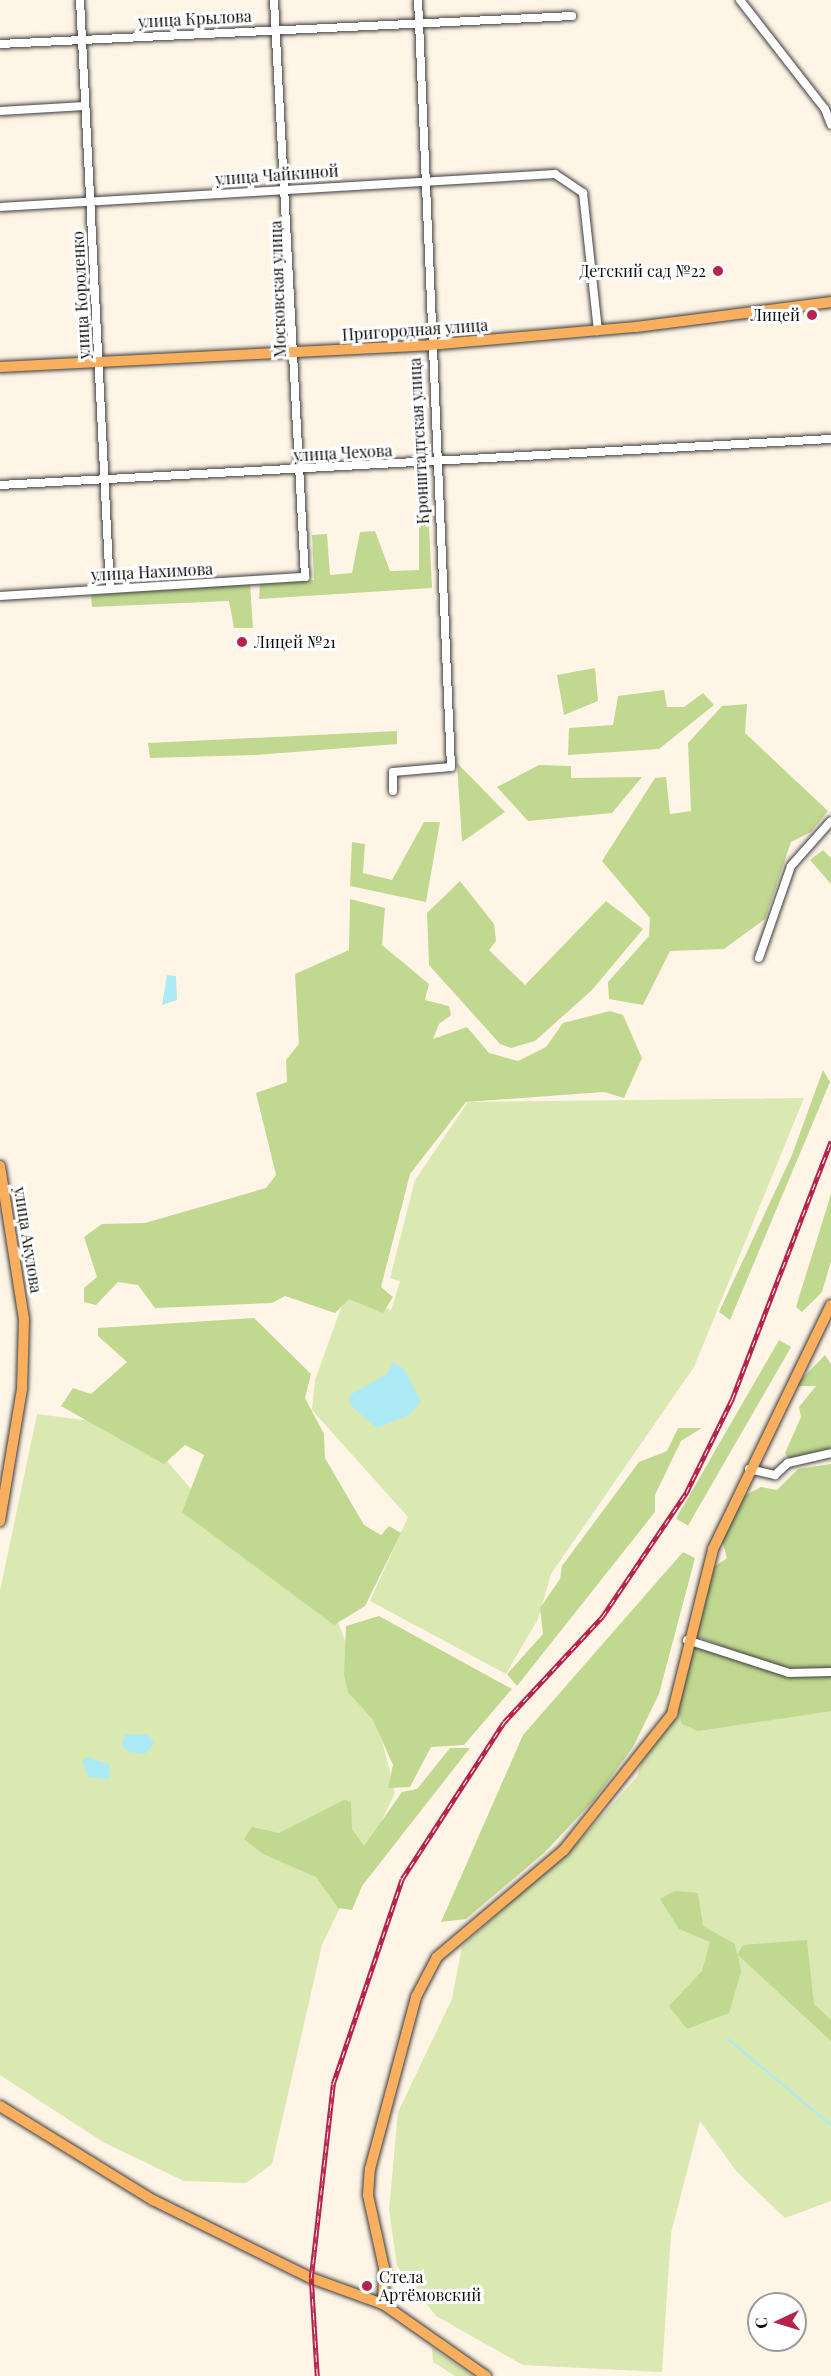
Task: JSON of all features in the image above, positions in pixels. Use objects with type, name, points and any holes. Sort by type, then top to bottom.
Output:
[{"type":"main road","name":"Пригородная улица","points":[[0,367],[295,354],[429,345],[598,331],[831,302]]},
{"type":"main road","name":"улица Акулова","points":[[0,1166],[24,1319],[22,1389],[0,1521]]},
{"type":"main road","points":[[383,2304],[384,2268],[368,2195],[370,2169],[416,1997],[437,1957],[564,1850],[626,1777],[672,1714],[687,1640],[713,1549],[749,1469],[831,1305]]},
{"type":"main road","points":[[0,2106],[153,2200],[311,2278],[383,2304],[486,2376]]},
{"type":"street","name":"улица Короленко","points":[[80,0],[110,589]]},
{"type":"street","name":"Московская улица","points":[[274,0],[288,189],[305,577]]},
{"type":"street","name":"Кронштадтская улица","points":[[393,791],[393,772],[451,766],[429,345],[418,0]]},
{"type":"street","points":[[740,0],[825,109],[831,125]]},
{"type":"street","name":"улица Крылова","points":[[0,44],[418,21],[572,16]]},
{"type":"street","points":[[0,111],[85,106]]},
{"type":"street","name":"улица Чайкиной","points":[[0,207],[555,174],[583,193],[598,331]]},
{"type":"street","name":"улица Чехова","points":[[0,485],[435,464],[831,439]]},
{"type":"street","name":"улица Нахимова","points":[[0,596],[305,577]]},
{"type":"street","points":[[759,958],[791,867],[831,821]]},
{"type":"street","points":[[749,1469],[775,1474],[788,1463],[831,1453]]},
{"type":"street","points":[[687,1640],[789,1672],[831,1672]]},
{"type":"green space","points":[[428,506],[432,588],[259,599],[260,584],[314,580],[312,535],[327,534],[330,575],[352,573],[360,532],[375,531],[390,571],[419,570],[419,508]]},
{"type":"green space","points":[[250,584],[253,628],[234,628],[229,601],[92,607],[91,595]]},
{"type":"green space","points":[[595,668],[598,701],[564,715],[557,675]]},
{"type":"green space","points":[[664,690],[667,707],[684,707],[703,693],[714,705],[659,749],[568,755],[569,728],[613,725],[618,696]]},
{"type":"green space","points":[[747,704],[745,733],[828,811],[811,832],[791,842],[765,919],[724,949],[670,951],[643,1005],[609,999],[608,982],[649,936],[650,918],[602,861],[655,778],[666,777],[670,814],[691,811],[688,743],[722,706]]},
{"type":"green space","points":[[397,731],[397,744],[256,755],[150,758],[148,743]]},
{"type":"green space","points":[[457,763],[505,812],[462,842]]},
{"type":"green space","points":[[539,765],[571,766],[571,778],[642,777],[612,813],[528,821],[497,787]]},
{"type":"green space","points":[[424,822],[440,822],[426,902],[350,886],[352,842],[365,844],[363,873],[392,880]]},
{"type":"green space","points":[[823,850],[831,858],[831,884],[810,860]]},
{"type":"green space","points":[[460,881],[494,924],[496,941],[489,950],[525,985],[606,901],[643,929],[592,990],[535,1041],[511,1048],[500,1044],[429,965],[427,913]]},
{"type":"green space","points":[[350,899],[385,908],[382,945],[429,984],[425,1000],[449,1006],[451,1015],[439,1024],[433,1039],[467,1027],[489,1053],[518,1061],[546,1047],[563,1023],[610,1011],[623,1015],[642,1058],[624,1098],[604,1092],[466,1102],[410,1174],[381,1287],[393,1297],[383,1313],[349,1299],[335,1313],[285,1296],[272,1303],[155,1308],[138,1285],[118,1282],[96,1305],[84,1302],[84,1288],[97,1277],[84,1237],[102,1224],[145,1223],[266,1188],[276,1175],[256,1093],[287,1082],[286,1060],[299,1044],[295,974],[349,950]]},
{"type":"green space","points":[[823,1070],[830,1082],[730,1320],[719,1312],[792,1155]]},
{"type":"green space","points":[[804,1098],[694,1367],[551,1574],[538,1619],[506,1674],[370,1601],[408,1517],[312,1410],[315,1380],[346,1294],[391,1310],[400,1281],[390,1278],[415,1180],[468,1102]]},
{"type":"green space","points":[[831,1194],[831,1261],[822,1292],[802,1312],[796,1307]]},
{"type":"green space","points":[[254,1318],[311,1374],[305,1398],[324,1434],[325,1458],[364,1525],[381,1535],[389,1526],[401,1533],[365,1606],[334,1625],[182,1512],[204,1455],[185,1445],[164,1464],[61,1406],[73,1388],[91,1394],[127,1362],[98,1336],[98,1328]]},
{"type":"green space","points":[[779,1340],[791,1347],[688,1525],[676,1518]]},
{"type":"green space","points":[[825,1355],[831,1364],[831,1449],[791,1463],[785,1453],[801,1417],[799,1407],[816,1386],[795,1386]]},
{"type":"green space","points":[[37,1414],[91,1421],[156,1448],[231,1536],[337,1619],[383,1744],[395,1793],[322,1945],[272,2164],[246,2183],[184,2181],[103,2142],[0,2075],[0,1591]]},
{"type":"green space","points":[[678,1428],[702,1428],[681,1441],[655,1495],[655,1512],[517,1686],[507,1674],[543,1634],[540,1608],[560,1579],[562,1566],[639,1462],[667,1451]]},
{"type":"green space","points":[[831,1464],[831,1671],[784,1670],[693,1635],[711,1569],[727,1558],[721,1536],[744,1496],[761,1487],[777,1490],[798,1469]]},
{"type":"green space","points":[[683,1552],[695,1558],[659,1694],[633,1747],[594,1800],[545,1852],[466,1919],[441,1922],[523,1735]]},
{"type":"green space","points":[[379,1616],[512,1689],[464,1745],[431,1747],[410,1787],[388,1788],[393,1765],[373,1720],[348,1692],[344,1675],[346,1626]]},
{"type":"green space","points":[[689,1643],[757,1667],[799,1676],[831,1675],[831,1711],[698,1731],[682,1724],[674,1693]]},
{"type":"green space","points":[[831,1704],[831,2201],[785,2218],[737,2172],[700,2121],[671,2233],[662,2372],[523,2365],[436,2316],[397,2266],[389,2210],[398,2112],[452,1999],[462,1946],[582,1838],[637,1777],[642,1759],[684,1707]]},
{"type":"green space","points":[[450,1748],[470,1748],[362,1886],[352,1910],[338,1908],[316,1877],[263,1854],[244,1839],[252,1827],[279,1833],[344,1800],[351,1802],[352,1829],[364,1846],[402,1792],[417,1789]]},
{"type":"green space","points":[[675,1891],[698,1893],[703,1926],[735,1944],[737,1955],[743,1945],[807,1940],[814,2004],[831,2020],[831,2041],[738,1955],[741,1972],[729,2013],[687,2029],[669,2006],[702,1971],[710,1942],[679,1929],[660,1899]]},
{"type":"green space","points":[[432,2348],[473,2376],[455,2376],[433,2362]]},
{"type":"water","points":[[167,975],[176,976],[177,1000],[162,1005]]},
{"type":"water","points":[[393,1362],[404,1369],[421,1402],[409,1415],[377,1428],[350,1405],[350,1395],[387,1374]]},
{"type":"water","points":[[125,1734],[148,1735],[154,1743],[145,1754],[128,1752],[122,1745]]},
{"type":"water","points":[[88,1757],[110,1765],[109,1779],[88,1777],[82,1761]]},
{"type":"waterway","points":[[728,2039],[831,2125]]},
{"type":"railway","points":[[317,2376],[311,2278],[333,2084],[402,1879],[504,1722],[602,1617],[686,1493],[732,1399],[831,1141]]},
{"type":"place","name":"Детский сад №22","points":[[718,271]]},
{"type":"place","name":"Лицей","points":[[812,315]]},
{"type":"place","name":"Лицей №21","points":[[242,642]]},
{"type":"place","name":"Стела Артёмовский","points":[[367,2286]]}]
